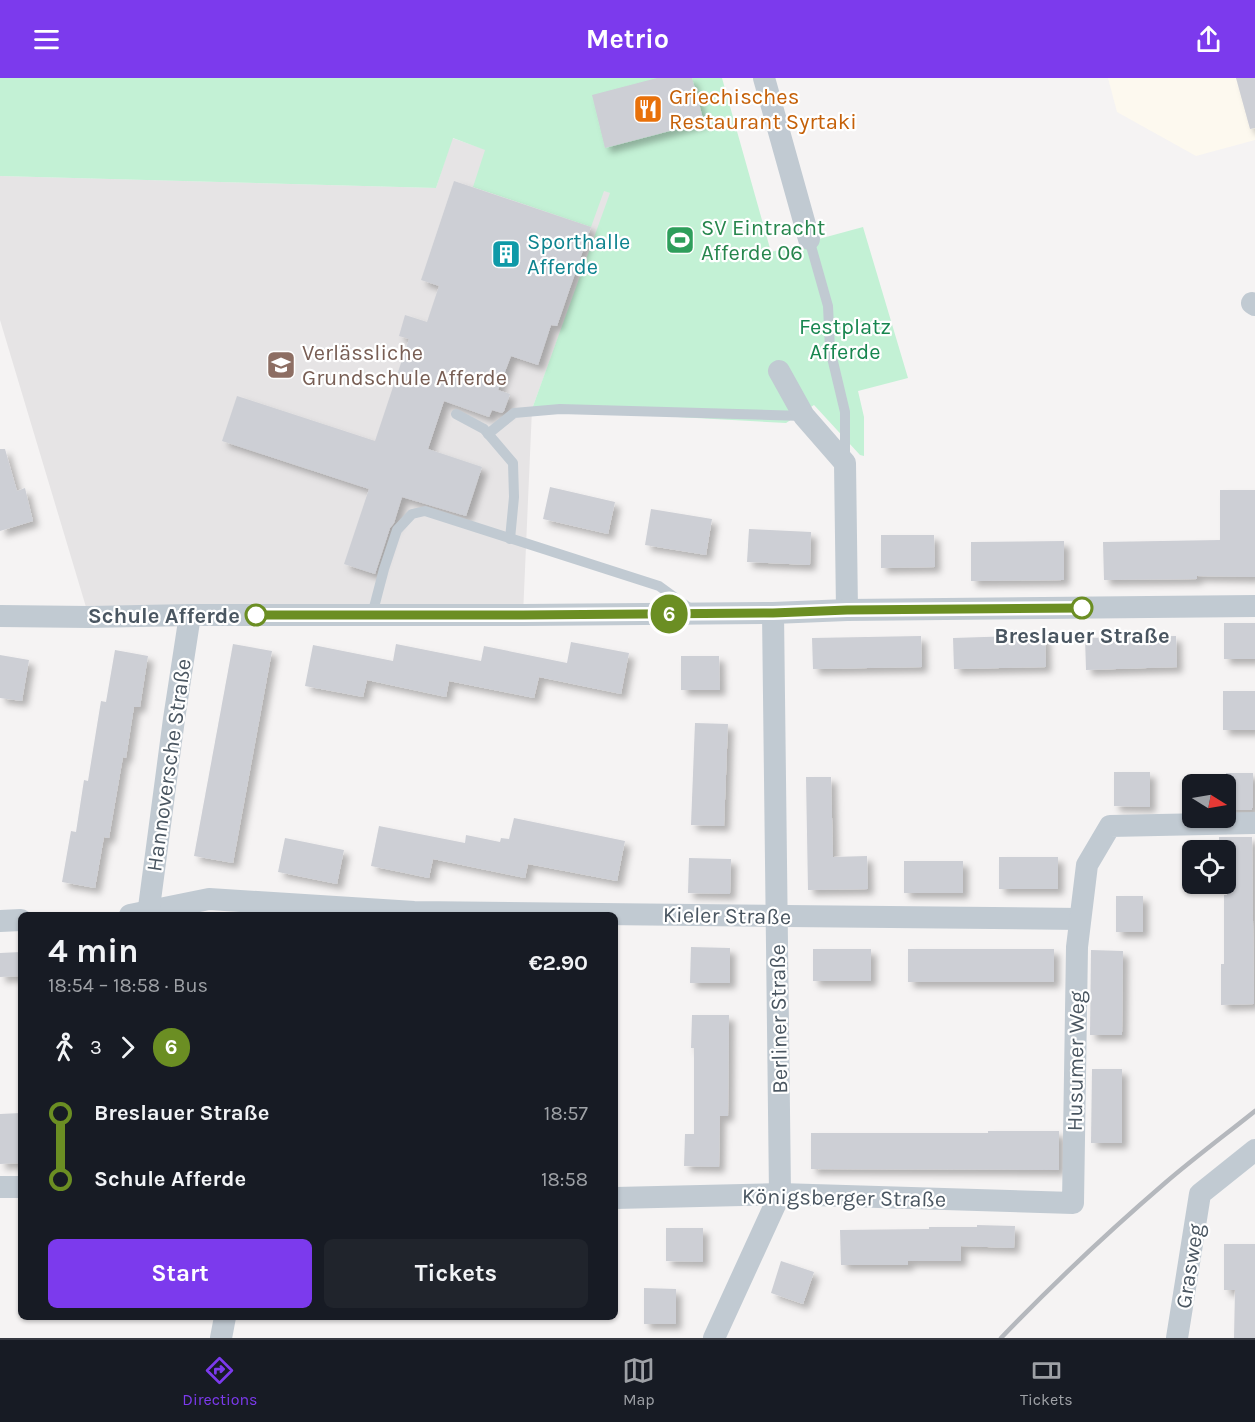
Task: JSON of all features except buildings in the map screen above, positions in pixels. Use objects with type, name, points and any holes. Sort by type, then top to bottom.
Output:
[{"type":"street","points":[[764,78],[809,239]]},
{"type":"street","points":[[779,371],[804,416],[845,463],[847,610]]},
{"type":"street","points":[[0,616],[523,615],[1255,606]]},
{"type":"street","name":"Berliner Straße","points":[[714,1338],[780,1194],[773,613]]},
{"type":"street","name":"Hannoversche Straße","points":[[142,912],[190,615]]},
{"type":"street","points":[[1080,919],[1087,865],[1110,826],[1255,823]]},
{"type":"street","name":"Kieler Straße","points":[[151,912],[209,899],[414,912]]},
{"type":"street","name":"Kieler Straße","points":[[618,914],[1080,919]]},
{"type":"street","name":"Husumer Weg","points":[[1073,1203],[1077,947],[1080,919]]},
{"type":"street","points":[[0,921],[18,920]]},
{"type":"street","name":"Grasweg","points":[[1177,1338],[1200,1194],[1255,1150]]},
{"type":"street","points":[[0,1187],[18,1187]]},
{"type":"street","name":"Königsberger Straße","points":[[618,1198],[780,1194],[1073,1203]]},
{"type":"street","points":[[221,1338],[224,1320]]},
{"type":"lane","points":[[809,239],[828,306],[830,349],[845,412],[845,463]]},
{"type":"lane","points":[[488,434],[514,413],[560,409],[804,416]]},
{"type":"lane","points":[[456,414],[484,429],[513,463],[514,497],[510,539]]},
{"type":"lane","points":[[372,615],[397,530],[412,514],[425,511],[659,586],[698,613]]},
{"type":"shaded area","points":[[1108,78],[1255,78],[1255,140],[1196,156],[1117,112]]},
{"type":"shaded area","name":"Verlässliche Grundschule Afferde","points":[[452,138],[611,193],[532,409],[523,615],[89,617],[0,320],[0,176],[436,188]]},
{"type":"green space","name":"SV Eintracht Afferde 06","points":[[0,78],[722,78],[771,252],[863,227],[908,378],[858,391],[864,417],[864,456],[860,455],[814,405],[786,423],[532,409],[610,193],[604,191],[591,227],[473,187],[485,150],[453,138],[436,188],[0,176]]},
{"type":"railway","points":[[1001,1338],[1123,1220],[1255,1111]]},
{"type":"bus line","name":"6","points":[[256,615],[773,613],[847,610],[1082,608]]},
{"type":"place","name":"Griechisches Restaurant Syrtaki","points":[[648,109]]},
{"type":"place","name":"SV Eintracht Afferde 06","points":[[680,240]]},
{"type":"place","name":"Sporthalle Afferde","points":[[506,254]]},
{"type":"place","name":"Verlässliche Grundschule Afferde","points":[[281,365]]},
{"type":"place","name":"Breslauer Straße","points":[[1082,608]]},
{"type":"place","name":"Schule Afferde","points":[[256,615]]},
{"type":"park label","name":"Festplatz Afferde","points":[[845,338]]}]
